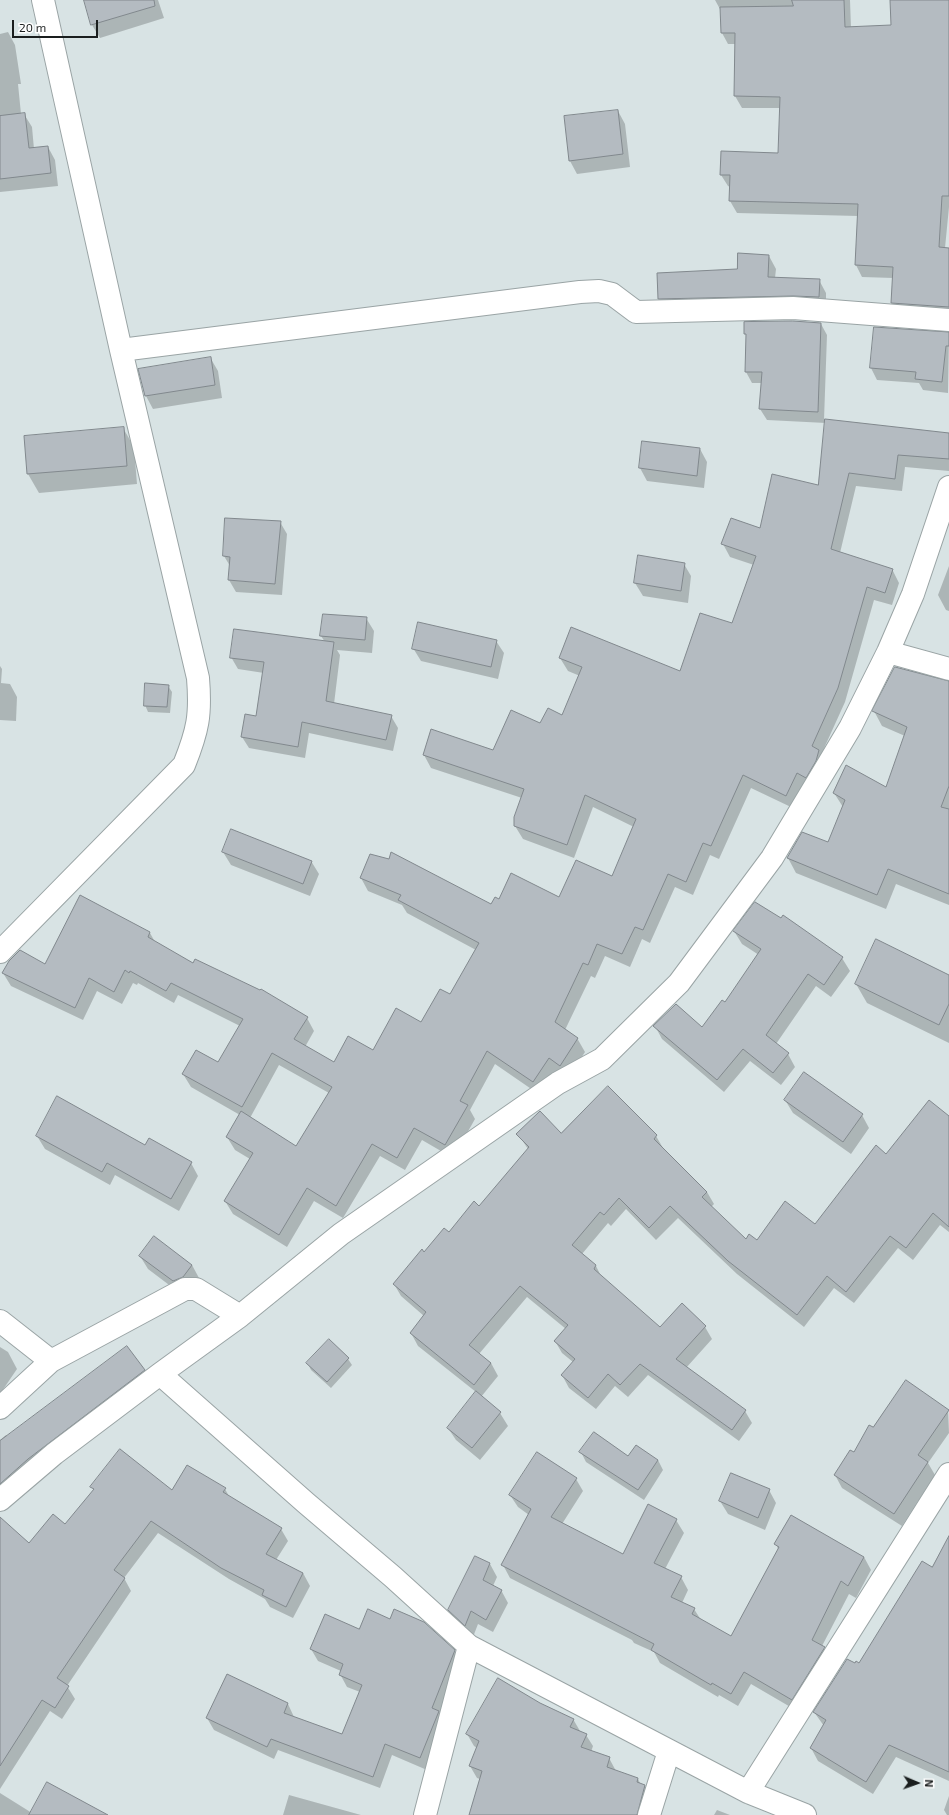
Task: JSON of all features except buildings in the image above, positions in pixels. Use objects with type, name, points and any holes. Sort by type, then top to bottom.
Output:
[{"type":"street","points":[[0,952],[184,765],[195,737],[200,707],[198,678],[121,350],[43,0]]},
{"type":"street","points":[[121,350],[593,291],[612,294],[636,312],[793,308],[949,320]]},
{"type":"street","points":[[0,1500],[54,1454],[240,1316],[342,1234],[558,1083],[602,1059],[679,983],[772,858],[850,728],[888,652],[913,594],[949,487]]},
{"type":"street","points":[[888,652],[949,669]]},
{"type":"street","points":[[0,1408],[51,1361],[185,1289],[196,1289],[240,1316]]},
{"type":"street","points":[[0,1321],[51,1361]]},
{"type":"street","points":[[160,1374],[470,1646],[748,1792],[805,1815]]},
{"type":"street","points":[[748,1792],[949,1474]]},
{"type":"street","points":[[425,1815],[470,1646]]},
{"type":"street","points":[[649,1815],[669,1751]]}]
